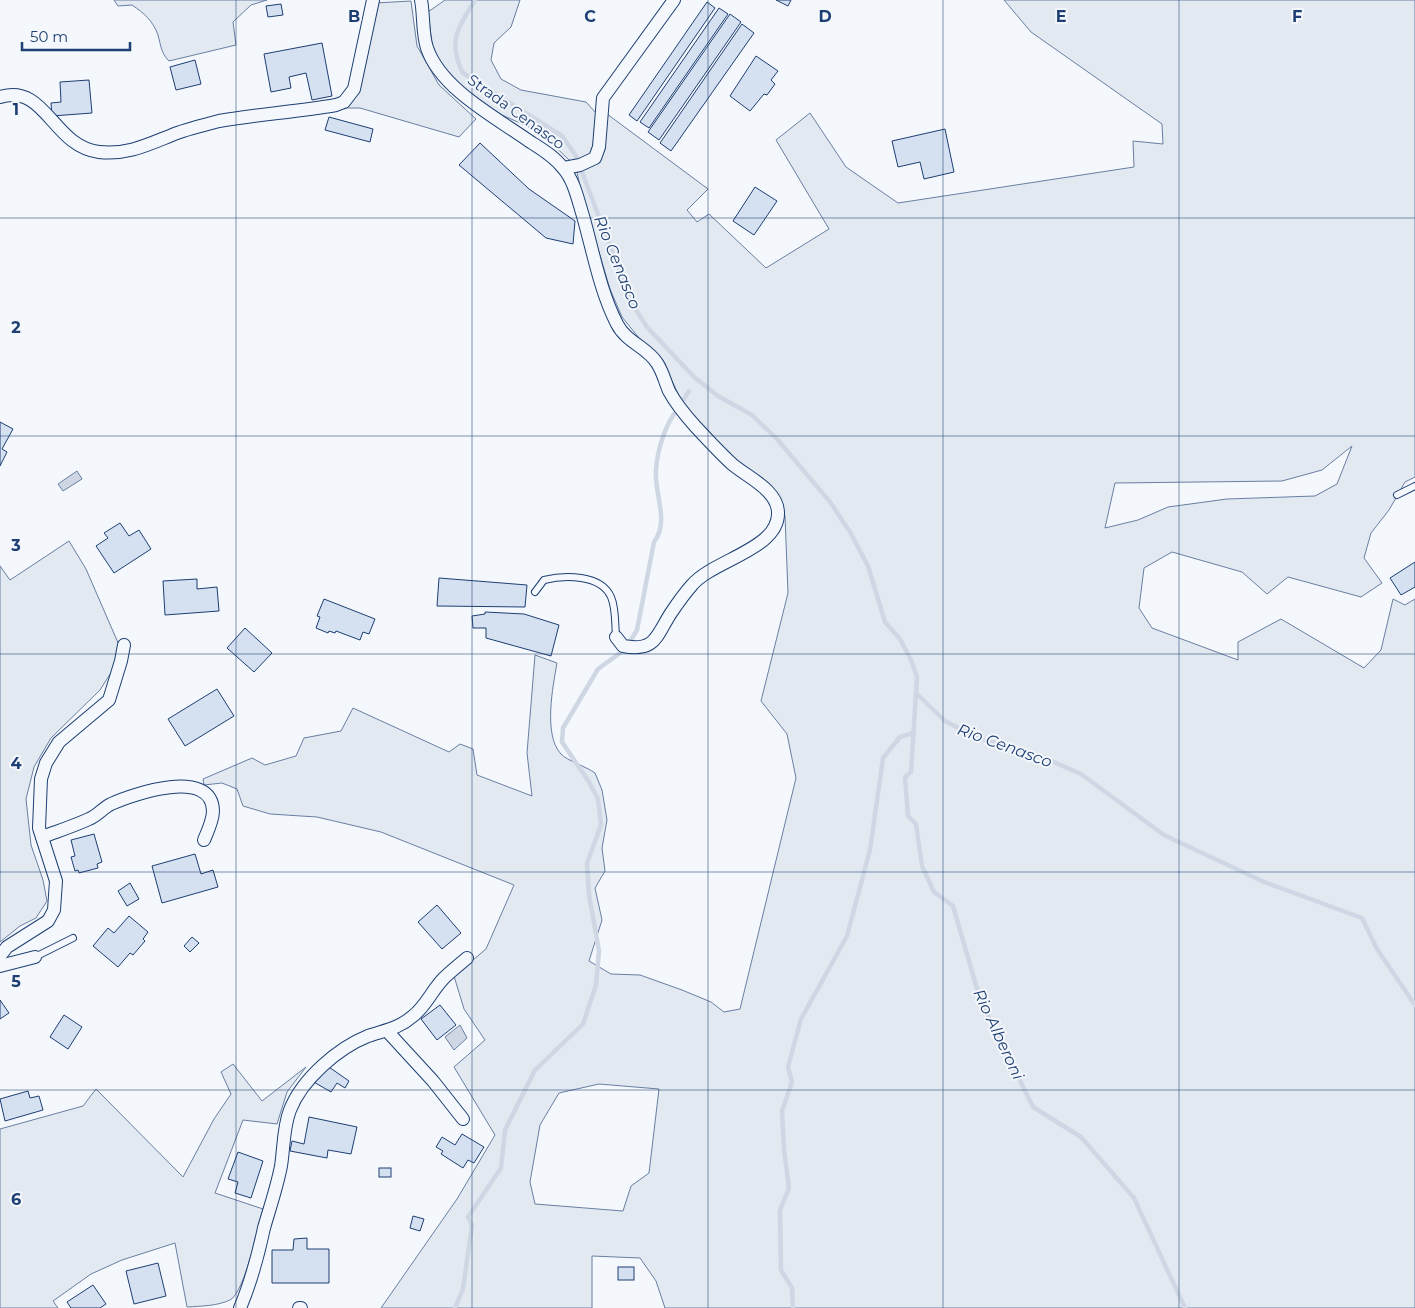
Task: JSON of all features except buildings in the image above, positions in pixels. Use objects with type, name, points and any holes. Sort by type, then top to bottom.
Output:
[{"type":"street","points":[[0,98],[19,95],[31,99],[78,146],[102,152],[127,152],[173,134],[220,121],[336,105],[344,102],[354,89],[373,0]]},
{"type":"street","name":"Strada Cenasco","points":[[422,0],[427,47],[449,83],[484,110],[547,153],[564,168],[576,194],[603,285],[618,325],[632,342],[651,355],[659,365],[668,390],[688,418],[733,464],[759,483],[774,500],[779,512],[777,525],[771,534],[759,544],[706,571],[696,580],[670,615],[661,634],[651,644],[637,648],[623,646],[616,636]]},
{"type":"street","name":"Strada Cenasco","points":[[564,168],[580,165],[595,158],[599,147],[603,98],[674,0]]},
{"type":"street","points":[[0,956],[6,947],[48,921],[54,910],[56,881],[39,828],[41,779],[46,763],[59,742],[109,700],[122,662],[124,644]]},
{"type":"street","points":[[42,837],[90,819],[111,804],[165,788],[182,786],[193,787],[206,792],[211,800],[213,812],[204,840]]},
{"type":"street","points":[[0,966],[35,957]]},
{"type":"street","points":[[240,1308],[250,1286],[275,1194],[281,1164],[284,1131],[290,1109],[315,1071],[368,1036],[388,1032],[413,1016],[426,1003],[443,978],[467,958]]},
{"type":"street","points":[[388,1032],[423,1068],[463,1119]]},
{"type":"lane","points":[[1396,495],[1415,486]]},
{"type":"lane","name":"Strada Cenasco","points":[[535,592],[544,580],[561,576],[597,583],[606,589],[612,599],[616,636]]},
{"type":"lane","points":[[35,957],[73,938]]},
{"type":"shaded area","points":[[114,0],[267,0],[251,5],[233,22],[236,45],[169,61],[163,52],[156,30],[148,18],[132,5],[118,6]]},
{"type":"shaded area","points":[[445,0],[520,0],[511,27],[494,43],[491,60],[501,79],[521,90],[586,102],[596,113],[592,155],[573,162],[569,160],[540,132],[502,115],[454,82],[443,69],[432,44],[428,12]]},
{"type":"shaded area","points":[[1004,0],[1415,0],[1415,477],[1405,482],[1389,510],[1371,533],[1364,558],[1382,583],[1361,597],[1288,577],[1267,594],[1242,572],[1172,552],[1144,568],[1139,608],[1152,628],[1238,660],[1238,642],[1281,619],[1364,668],[1381,650],[1393,599],[1405,605],[1415,599],[1415,1308],[665,1308],[656,1281],[640,1258],[592,1256],[592,1308],[381,1308],[457,1199],[495,1135],[454,1067],[485,1040],[464,1009],[454,976],[486,949],[514,885],[381,832],[317,817],[270,814],[243,806],[237,789],[222,783],[204,785],[203,779],[252,758],[265,765],[296,756],[304,738],[341,731],[353,708],[449,752],[460,744],[473,749],[477,775],[532,796],[527,753],[535,655],[557,663],[551,710],[552,735],[555,746],[561,754],[595,773],[602,790],[607,820],[602,848],[605,871],[595,888],[602,920],[589,961],[611,974],[640,975],[682,990],[711,1002],[724,1012],[740,1009],[796,778],[787,734],[761,701],[788,593],[785,516],[778,499],[736,462],[685,409],[669,374],[657,354],[639,338],[622,317],[610,289],[577,172],[598,160],[603,111],[708,189],[687,210],[697,222],[709,214],[766,268],[829,229],[776,140],[810,113],[846,167],[898,203],[1134,167],[1133,141],[1163,144],[1162,124],[1031,32]],"holes":[[[1352,446],[1337,484],[1315,496],[1227,499],[1168,507],[1138,520],[1105,528],[1115,483],[1282,481],[1322,470]],[[599,1084],[659,1089],[649,1173],[631,1186],[623,1211],[535,1204],[530,1182],[540,1125],[559,1093]]]},
{"type":"shaded area","points":[[411,1],[417,46],[439,85],[476,119],[459,137],[360,108],[345,108],[375,3]]},
{"type":"shaded area","points":[[77,471],[82,479],[63,491],[58,484]]},
{"type":"shaded area","points":[[69,541],[86,569],[119,645],[114,668],[100,690],[51,738],[34,767],[26,799],[31,845],[43,880],[47,901],[36,918],[20,926],[0,942],[0,566],[10,580]]},
{"type":"shaded area","points":[[460,1025],[467,1038],[454,1050],[445,1037]]},
{"type":"shaded area","points":[[233,1064],[262,1101],[306,1067],[287,1092],[277,1124],[243,1120],[215,1193],[263,1209],[246,1272],[236,1294],[230,1300],[220,1303],[187,1307],[175,1243],[122,1260],[91,1274],[53,1301],[58,1308],[0,1308],[0,1129],[83,1106],[96,1089],[183,1177],[214,1119],[231,1094],[221,1072]]},
{"type":"waterway","name":"Rio Cenasco","points":[[475,0],[460,27],[455,44],[458,62],[463,73],[562,136],[578,159]]},
{"type":"waterway","name":"Rio Alberoni","points":[[582,172],[632,304],[647,327],[695,378],[718,396],[752,415],[777,439],[830,502],[850,532],[868,566],[885,622],[900,639],[917,677],[911,772],[905,777],[908,816],[916,824],[922,866],[934,892],[953,906],[980,999],[1033,1107],[1081,1137],[1134,1198],[1185,1308]]},
{"type":"waterway","points":[[684,399],[689,391]]},
{"type":"waterway","points":[[629,643],[637,630],[654,542],[659,534],[661,525],[656,479],[657,463],[659,448],[674,414]]},
{"type":"waterway","points":[[455,1308],[463,1289],[472,1225],[468,1217],[501,1168],[505,1130],[535,1070],[583,1024],[596,985],[599,951],[589,895],[587,863],[601,825],[598,799],[562,742],[563,728],[598,669],[620,653]]},
{"type":"waterway","name":"Rio Cenasco","points":[[917,694],[945,721],[975,737],[1040,756],[1081,774],[1164,835],[1264,882],[1362,918],[1377,949],[1415,1005]]},
{"type":"waterway","points":[[793,1308],[792,1288],[781,1270],[780,1210],[789,1188],[784,1150],[782,1111],[792,1082],[788,1067],[801,1019],[847,936],[870,850],[883,758],[900,737],[914,733]]}]
